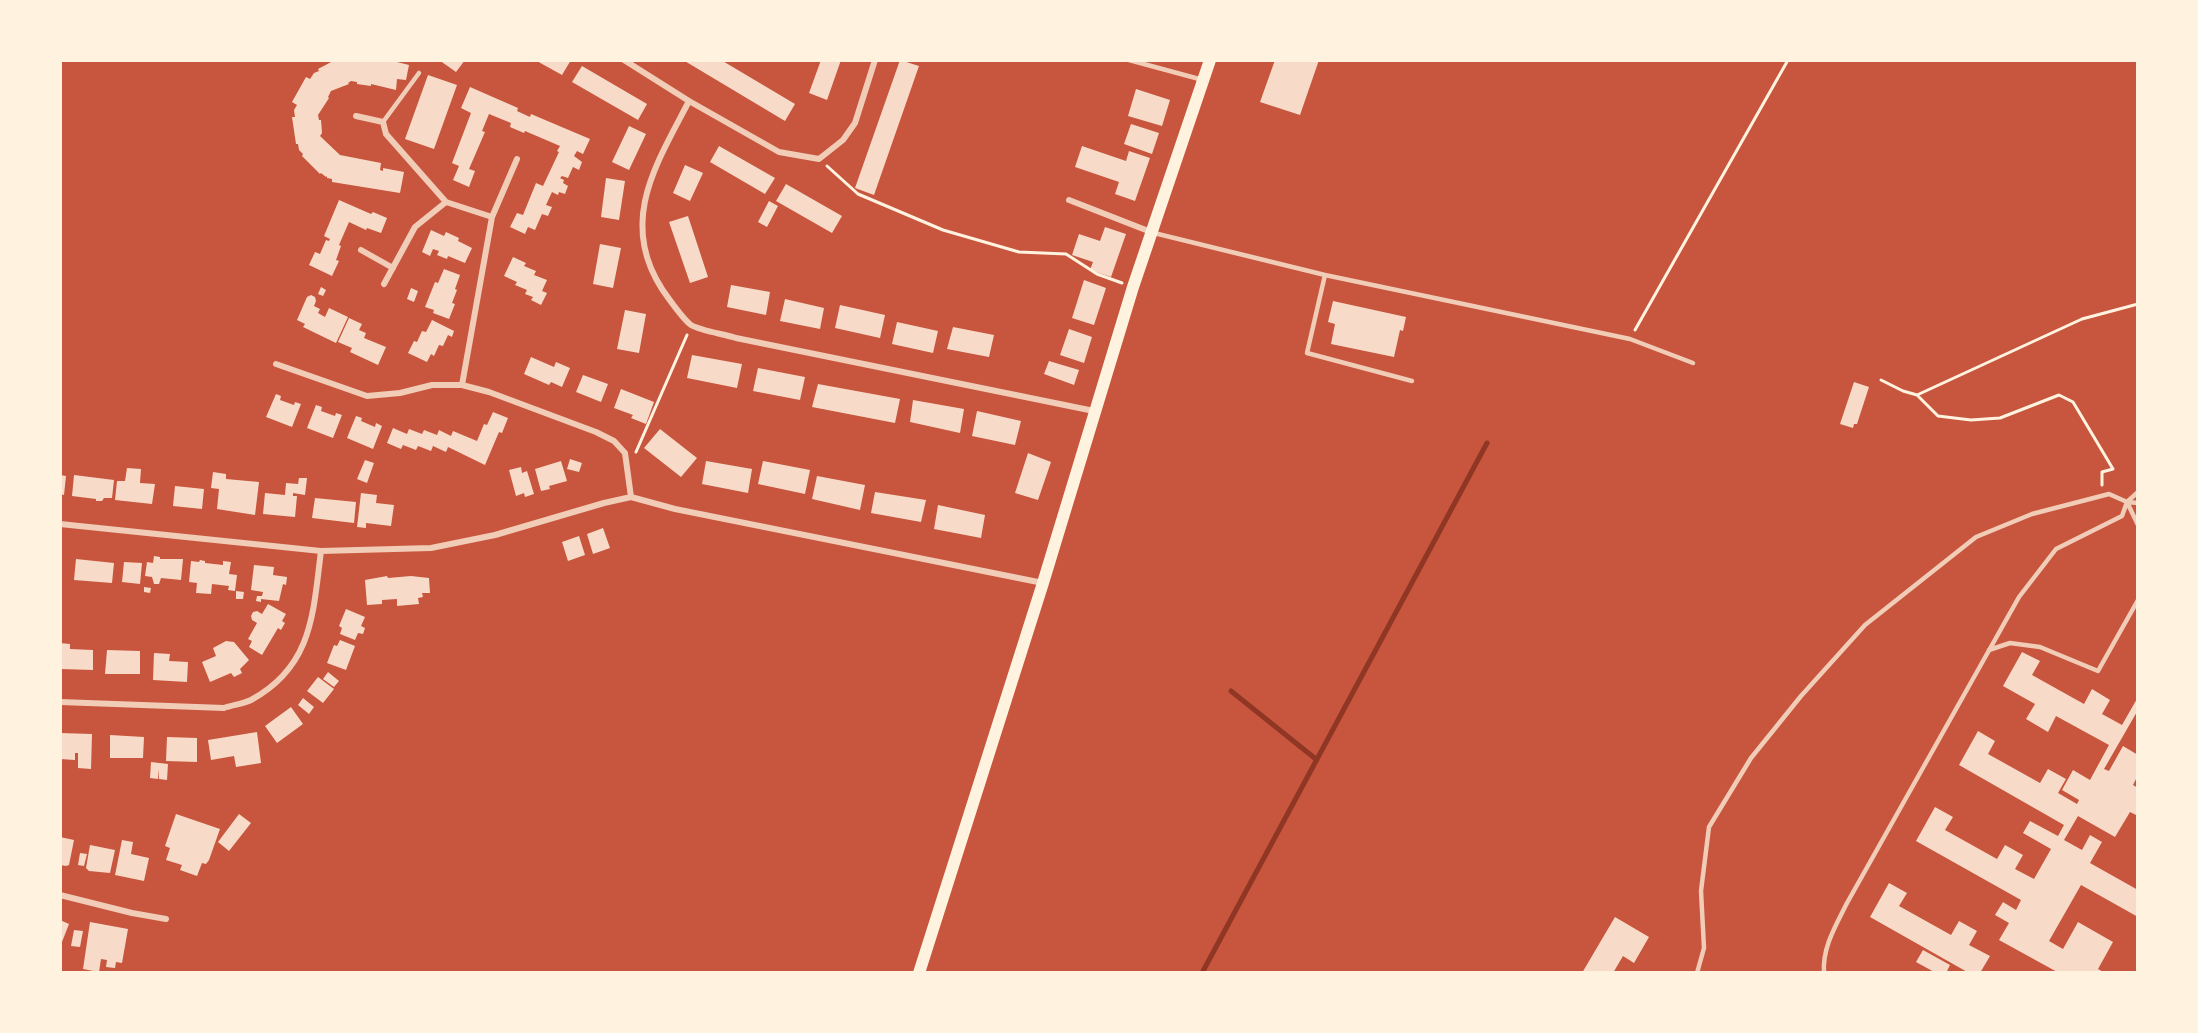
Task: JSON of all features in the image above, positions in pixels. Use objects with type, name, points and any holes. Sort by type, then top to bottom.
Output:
[{"type":"main road","points":[[919,973],[1043,583],[1133,287],[1210,60]]},
{"type":"street","points":[[624,60],[689,101],[779,152],[819,159],[843,140],[855,123],[875,60]]},
{"type":"street","points":[[689,101],[656,168],[645,198],[641,230],[654,277],[691,325],[736,338],[1094,411]]},
{"type":"street","points":[[356,116],[383,122],[386,134],[446,202],[492,217]]},
{"type":"street","points":[[462,385],[492,217],[517,159]]},
{"type":"street","points":[[1069,200],[1151,232]]},
{"type":"street","points":[[384,284],[415,227],[446,202]]},
{"type":"street","points":[[361,250],[393,268]]},
{"type":"street","points":[[276,364],[367,396],[399,393],[432,385],[462,385],[489,392],[597,432],[614,441],[625,453],[631,497]]},
{"type":"street","points":[[60,524],[321,551],[431,548],[495,535],[631,497],[1043,583]]},
{"type":"street","points":[[60,702],[224,708],[250,701],[283,676],[296,661],[305,644],[315,602],[321,551]]},
{"type":"street","points":[[60,896],[166,919]]},
{"type":"lane","points":[[1129,60],[1203,80]]},
{"type":"lane","points":[[383,122],[419,74]]},
{"type":"lane","points":[[1151,232],[1325,275],[1630,339],[1693,363]]},
{"type":"lane","points":[[1325,275],[1307,354],[1412,381]]},
{"type":"lane","points":[[1824,973],[1823,962],[1837,922],[2019,597],[2056,549],[2121,516],[2127,502],[2138,492]]},
{"type":"lane","points":[[1697,973],[1704,948],[1701,891],[1708,827],[1751,758],[1801,696],[1865,625],[1976,537],[2032,514],[2109,494],[2127,502],[2138,503]]},
{"type":"lane","points":[[2127,502],[2138,525]]},
{"type":"lane","points":[[1989,650],[2010,643],[2040,647],[2098,671],[2138,600]]},
{"type":"path","points":[[1630,339],[1788,60]]},
{"type":"path","points":[[819,159],[858,194],[943,230],[1019,252],[1066,254],[1096,274],[1133,287]]},
{"type":"path","points":[[1917,395],[2082,319],[2138,304]]},
{"type":"path","points":[[628,471],[691,325]]},
{"type":"path","points":[[1881,380],[1917,395],[1938,416],[1971,420],[2000,418],[2059,395],[2073,402],[2113,469],[2102,472],[2102,496]]},
{"type":"building","points":[[335,60],[389,60],[409,65],[406,80],[397,79],[396,90],[351,81],[331,91],[318,115],[321,120],[322,133],[320,136],[340,155],[381,163],[380,170],[383,171],[383,168],[404,172],[400,193],[332,182],[332,179],[320,174],[302,156],[296,144],[292,117],[295,117],[294,110],[297,105],[292,102],[306,77],[310,79],[314,73],[319,71],[318,69]]},
{"type":"building","points":[[439,60],[465,60],[456,72]]},
{"type":"building","points":[[535,60],[571,60],[562,75]]},
{"type":"building","points":[[683,60],[721,60],[795,104],[785,121]]},
{"type":"building","points":[[821,60],[841,60],[827,100],[809,93]]},
{"type":"building","points":[[900,60],[919,66],[874,195],[855,188]]},
{"type":"building","points":[[1275,60],[1319,60],[1300,115],[1260,102]]},
{"type":"building","points":[[582,66],[647,104],[638,120],[572,82]]},
{"type":"building","points":[[428,75],[457,85],[434,149],[405,139]]},
{"type":"building","points":[[470,87],[518,108],[517,111],[530,117],[531,114],[590,139],[583,154],[577,151],[574,156],[582,162],[579,170],[573,167],[568,178],[562,176],[560,178],[568,186],[565,194],[559,192],[558,195],[552,192],[546,205],[552,207],[548,216],[542,214],[535,230],[528,227],[525,234],[510,227],[517,213],[523,215],[536,183],[543,186],[560,146],[510,127],[511,123],[489,114],[482,131],[485,132],[469,169],[475,171],[469,187],[453,180],[459,166],[452,163],[471,113],[461,108]]},
{"type":"building","points":[[1136,89],[1170,100],[1162,126],[1128,116]]},
{"type":"building","points":[[1131,124],[1159,133],[1152,154],[1124,144]]},
{"type":"building","points":[[629,126],[646,134],[629,170],[612,162]]},
{"type":"building","points":[[719,146],[775,178],[765,194],[710,162]]},
{"type":"building","points":[[1082,146],[1126,161],[1129,151],[1150,158],[1135,201],[1115,194],[1119,182],[1075,167]]},
{"type":"building","points":[[685,165],[703,173],[690,201],[673,193]]},
{"type":"building","points":[[606,178],[625,181],[619,220],[601,217]]},
{"type":"building","points":[[786,184],[842,216],[832,233],[776,201]]},
{"type":"building","points":[[339,200],[371,214],[373,212],[387,218],[381,233],[367,228],[366,230],[349,222],[339,245],[341,246],[336,260],[339,261],[332,276],[309,265],[315,252],[320,254],[326,240],[330,239],[324,236]]},
{"type":"building","points":[[769,201],[778,206],[767,227],[758,222]]},
{"type":"building","points":[[688,216],[708,277],[690,283],[669,222]]},
{"type":"building","points":[[1105,227],[1126,234],[1111,277],[1090,270],[1093,262],[1072,255],[1079,234],[1100,241]]},
{"type":"building","points":[[431,230],[444,236],[446,232],[472,248],[465,263],[448,256],[447,259],[437,255],[439,251],[433,249],[430,256],[422,252]]},
{"type":"building","points":[[600,244],[621,248],[613,288],[593,284]]},
{"type":"building","points":[[513,257],[526,263],[524,266],[536,271],[534,275],[547,280],[542,291],[547,293],[541,305],[531,300],[533,297],[525,294],[527,290],[515,285],[517,282],[504,276]]},
{"type":"building","points":[[444,269],[460,275],[452,303],[455,304],[449,319],[425,307],[435,282],[438,283]]},
{"type":"building","points":[[1084,280],[1106,288],[1094,325],[1072,318]]},
{"type":"building","points":[[731,285],[770,292],[766,315],[727,307]]},
{"type":"building","points":[[321,287],[326,290],[323,296],[318,294]]},
{"type":"building","points":[[411,288],[418,291],[414,302],[407,299]]},
{"type":"building","points":[[311,295],[315,297],[314,306],[320,309],[318,313],[325,317],[329,308],[348,317],[336,343],[303,327],[305,324],[297,320],[307,297]]},
{"type":"building","points":[[785,299],[824,308],[820,329],[780,321]]},
{"type":"building","points":[[1333,301],[1406,317],[1403,331],[1400,330],[1394,357],[1331,344],[1335,324],[1328,322]]},
{"type":"building","points":[[840,305],[885,315],[880,338],[835,328]]},
{"type":"building","points":[[625,310],[646,314],[639,353],[617,349]]},
{"type":"building","points":[[349,318],[362,324],[359,330],[366,333],[364,338],[386,347],[378,365],[350,352],[352,348],[338,342]]},
{"type":"building","points":[[432,320],[454,331],[452,337],[448,335],[443,346],[439,345],[434,356],[431,354],[427,362],[408,353],[422,331],[426,332]]},
{"type":"building","points":[[897,322],[938,331],[933,353],[892,344]]},
{"type":"building","points":[[953,327],[994,335],[989,357],[947,349]]},
{"type":"building","points":[[1069,329],[1092,337],[1084,363],[1060,355]]},
{"type":"building","points":[[692,355],[742,364],[737,388],[687,378]]},
{"type":"building","points":[[531,357],[554,367],[556,362],[570,368],[562,387],[551,382],[549,385],[524,374]]},
{"type":"building","points":[[1049,361],[1079,370],[1074,385],[1044,374]]},
{"type":"building","points":[[758,368],[805,377],[800,400],[753,391]]},
{"type":"building","points":[[583,375],[608,384],[601,402],[576,392]]},
{"type":"building","points":[[1854,382],[1869,387],[1857,424],[1854,424],[1853,428],[1840,424]]},
{"type":"building","points":[[818,384],[900,399],[895,423],[812,407]]},
{"type":"building","points":[[621,389],[654,402],[646,424],[631,418],[633,415],[614,408]]},
{"type":"building","points":[[276,394],[281,396],[280,400],[294,405],[295,402],[301,404],[292,427],[266,417]]},
{"type":"building","points":[[913,400],[964,409],[960,433],[910,422]]},
{"type":"building","points":[[316,405],[322,407],[321,411],[335,416],[336,413],[342,415],[333,438],[307,428]]},
{"type":"building","points":[[977,411],[1021,421],[1015,445],[972,436]]},
{"type":"building","points":[[493,412],[508,418],[502,433],[499,432],[485,465],[448,447],[446,452],[433,446],[431,451],[418,446],[416,450],[403,445],[401,449],[387,443],[393,428],[407,434],[409,429],[422,434],[424,430],[437,435],[439,430],[451,436],[453,431],[477,441],[484,424],[487,425]]},
{"type":"building","points":[[356,416],[362,418],[361,421],[375,427],[376,423],[382,426],[373,449],[347,438]]},
{"type":"building","points":[[660,429],[697,458],[681,477],[644,448]]},
{"type":"building","points":[[1028,453],[1051,462],[1038,500],[1015,493]]},
{"type":"building","points":[[570,459],[582,463],[579,472],[567,469]]},
{"type":"building","points":[[365,460],[374,463],[367,483],[357,479]]},
{"type":"building","points":[[561,461],[567,481],[541,491],[535,469]]},
{"type":"building","points":[[706,461],[752,469],[748,493],[702,484]]},
{"type":"building","points":[[763,461],[810,470],[805,494],[758,484]]},
{"type":"building","points":[[521,467],[522,473],[527,471],[534,494],[525,497],[524,493],[516,496],[509,470]]},
{"type":"building","points":[[127,468],[141,469],[140,483],[155,484],[152,504],[115,500],[117,481],[125,481]]},
{"type":"building","points":[[213,472],[226,474],[226,479],[259,482],[255,515],[217,509],[219,489],[211,488]]},
{"type":"building","points":[[60,475],[66,476],[64,495],[60,494]]},
{"type":"building","points":[[74,475],[114,480],[112,498],[96,501],[96,499],[72,496]]},
{"type":"building","points":[[817,476],[865,485],[860,510],[812,499]]},
{"type":"building","points":[[299,478],[307,478],[305,495],[293,493],[293,496],[297,496],[295,517],[263,514],[265,493],[285,495],[286,483],[298,484]]},
{"type":"building","points":[[175,486],[204,489],[202,509],[173,506]]},
{"type":"building","points":[[875,492],[926,500],[921,522],[871,513]]},
{"type":"building","points":[[361,493],[377,495],[376,503],[394,505],[391,526],[366,523],[366,528],[357,527]]},
{"type":"building","points":[[315,498],[356,502],[354,523],[312,518]]},
{"type":"building","points":[[938,505],[985,515],[981,538],[934,529]]},
{"type":"building","points":[[603,528],[610,548],[593,554],[587,534]]},
{"type":"building","points":[[579,536],[585,555],[568,561],[562,542]]},
{"type":"building","points":[[154,556],[160,559],[183,559],[181,580],[161,578],[159,584],[154,584],[152,577],[145,576],[147,562],[153,563]]},
{"type":"building","points":[[76,559],[114,563],[112,583],[74,580]]},
{"type":"building","points":[[200,560],[205,563],[223,565],[223,561],[231,562],[229,574],[237,575],[235,591],[228,590],[229,586],[212,584],[211,594],[196,593],[197,583],[189,582],[191,561],[199,562]]},
{"type":"building","points":[[124,562],[142,563],[140,584],[122,582]]},
{"type":"building","points":[[254,565],[274,567],[273,575],[287,577],[279,601],[261,599],[261,602],[256,601],[257,596],[262,596],[263,592],[251,590]]},
{"type":"building","points":[[387,576],[388,578],[411,576],[429,578],[430,593],[422,593],[423,597],[418,598],[419,604],[397,606],[397,599],[382,600],[382,604],[367,605],[365,580]]},
{"type":"building","points":[[144,587],[151,588],[150,593],[144,592]]},
{"type":"building","points":[[236,591],[244,592],[243,599],[236,599]]},
{"type":"building","points":[[268,604],[286,614],[282,621],[285,623],[281,630],[278,628],[262,655],[249,647],[252,641],[248,639],[257,623],[252,620],[253,612],[257,611],[262,614]]},
{"type":"building","points":[[346,609],[365,617],[361,626],[365,628],[363,634],[358,633],[355,640],[340,634],[342,628],[339,626]]},
{"type":"building","points":[[340,640],[355,646],[346,670],[327,663],[334,645],[337,646]]},
{"type":"building","points":[[226,641],[234,642],[249,660],[240,669],[242,673],[234,677],[231,673],[210,682],[202,662],[216,656],[213,648]]},
{"type":"building","points":[[60,643],[70,644],[70,649],[93,650],[93,670],[60,669]]},
{"type":"building","points":[[107,650],[140,651],[140,674],[105,674]]},
{"type":"building","points":[[2022,652],[2040,661],[2032,675],[2084,704],[2092,689],[2110,700],[2102,714],[2122,725],[2138,697],[2138,710],[2104,769],[2109,771],[2123,746],[2138,755],[2138,775],[2133,785],[2138,788],[2138,816],[2130,812],[2115,837],[2078,816],[2064,840],[2082,850],[2090,835],[2102,842],[2090,863],[2138,890],[2138,917],[2081,885],[2049,941],[2063,949],[2078,922],[2113,942],[2098,969],[2105,973],[2059,973],[1999,940],[2009,923],[1995,915],[2003,902],[2016,910],[2021,900],[1916,841],[1935,807],[1953,817],[1945,830],[1997,859],[2005,845],[2023,855],[2015,869],[2034,879],[2051,849],[2023,833],[2030,821],[2058,836],[2064,825],[1959,765],[1978,731],[1995,741],[1988,754],[2040,783],[2048,769],[2066,779],[2058,793],[2077,804],[2079,800],[2062,790],[2073,770],[2090,780],[2109,745],[2056,716],[2048,732],[2026,719],[2035,704],[2003,686]]},
{"type":"building","points":[[154,653],[170,654],[169,661],[188,662],[187,682],[153,680]]},
{"type":"building","points":[[328,672],[339,681],[334,687],[323,679]]},
{"type":"building","points":[[318,677],[334,689],[323,703],[307,691]]},
{"type":"building","points":[[303,698],[314,707],[309,714],[298,705]]},
{"type":"building","points":[[291,707],[303,724],[277,743],[265,726]]},
{"type":"building","points":[[257,732],[261,763],[236,767],[234,756],[211,760],[208,740]]},
{"type":"building","points":[[60,733],[92,734],[91,769],[78,768],[78,753],[75,753],[75,760],[60,759]]},
{"type":"building","points":[[110,735],[144,737],[143,758],[110,758]]},
{"type":"building","points":[[167,737],[197,738],[197,762],[166,761]]},
{"type":"building","points":[[151,762],[168,764],[167,780],[159,779],[159,769],[158,779],[150,778]]},
{"type":"building","points":[[176,814],[220,829],[209,860],[206,864],[202,863],[197,876],[180,870],[182,865],[166,860],[170,848],[165,846]]},
{"type":"building","points":[[239,814],[251,823],[229,851],[218,842]]},
{"type":"building","points":[[60,837],[74,840],[69,865],[66,866],[60,865]]},
{"type":"building","points":[[122,840],[133,842],[131,854],[149,858],[144,881],[115,875]]},
{"type":"building","points":[[90,845],[115,850],[110,873],[89,871],[86,868]]},
{"type":"building","points":[[80,853],[87,854],[84,866],[78,865]]},
{"type":"building","points":[[1889,883],[1907,893],[1899,906],[1951,935],[1959,921],[1977,931],[1969,945],[1990,956],[1980,973],[1969,973],[1870,917]]},
{"type":"building","points":[[1615,917],[1649,937],[1634,963],[1623,956],[1613,973],[1582,973]]},
{"type":"building","points":[[60,920],[69,924],[60,947]]},
{"type":"building","points":[[90,922],[128,929],[122,963],[116,962],[115,968],[106,967],[107,960],[101,959],[99,972],[83,969]]},
{"type":"building","points":[[74,930],[83,931],[80,947],[71,946]]},
{"type":"building","points":[[1923,950],[1950,965],[1946,973],[1936,973],[1916,962]]},
{"type":"waterway","points":[[1202,973],[1487,443]]},
{"type":"waterway","points":[[1231,691],[1317,760]]}]
